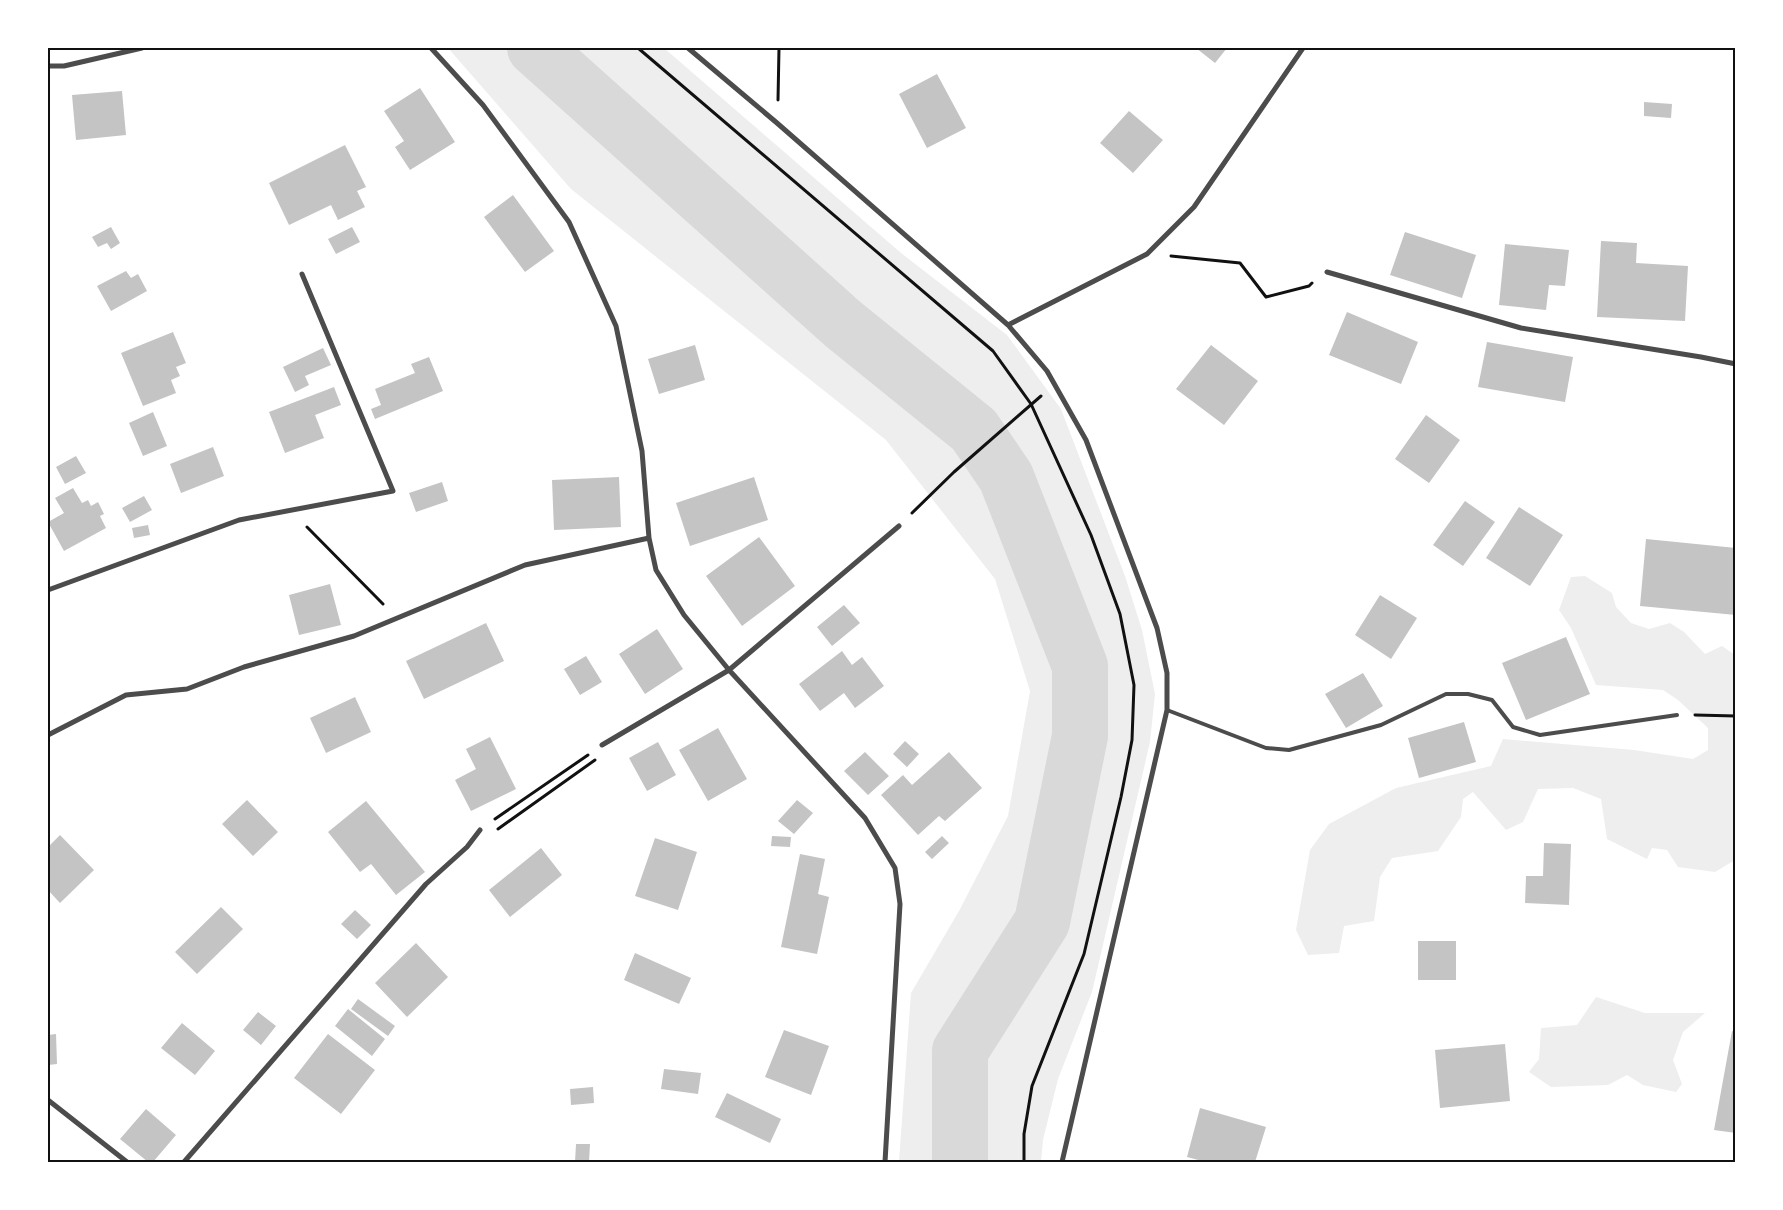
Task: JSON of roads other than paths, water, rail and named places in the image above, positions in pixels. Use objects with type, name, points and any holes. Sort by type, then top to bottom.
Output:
[{"type":"street","points":[[48,66],[64,66],[142,48]]},
{"type":"street","points":[[431,48],[483,105],[569,222],[616,326],[642,451],[649,538],[656,570],[684,615],[729,670],[865,818],[895,868],[900,904],[885,1162]]},
{"type":"street","points":[[688,48],[778,123],[1008,325],[1047,371],[1086,440],[1157,628],[1166,673],[1167,710],[1062,1162]]},
{"type":"street","points":[[1008,325],[1147,254],[1194,207],[1303,48]]},
{"type":"street","points":[[1327,272],[1521,328],[1736,364]]},
{"type":"street","points":[[48,590],[239,520],[393,491],[302,274]]},
{"type":"street","points":[[602,746],[729,670],[900,526]]},
{"type":"street","points":[[48,735],[126,696],[187,689],[244,667],[354,636],[525,565],[649,538]]},
{"type":"street","points":[[184,1162],[426,884],[467,848],[480,830]]},
{"type":"street","points":[[48,1100],[127,1162]]},
{"type":"lane","points":[[1167,710],[1266,748],[1289,750],[1381,725],[1446,694],[1468,694],[1492,700],[1513,727],[1540,734],[1677,715]]},
{"type":"waterway","points":[[535,48],[843,324],[974,430],[1006,477],[1080,666],[1080,736],[1042,922],[960,1051],[960,1162]]}]
